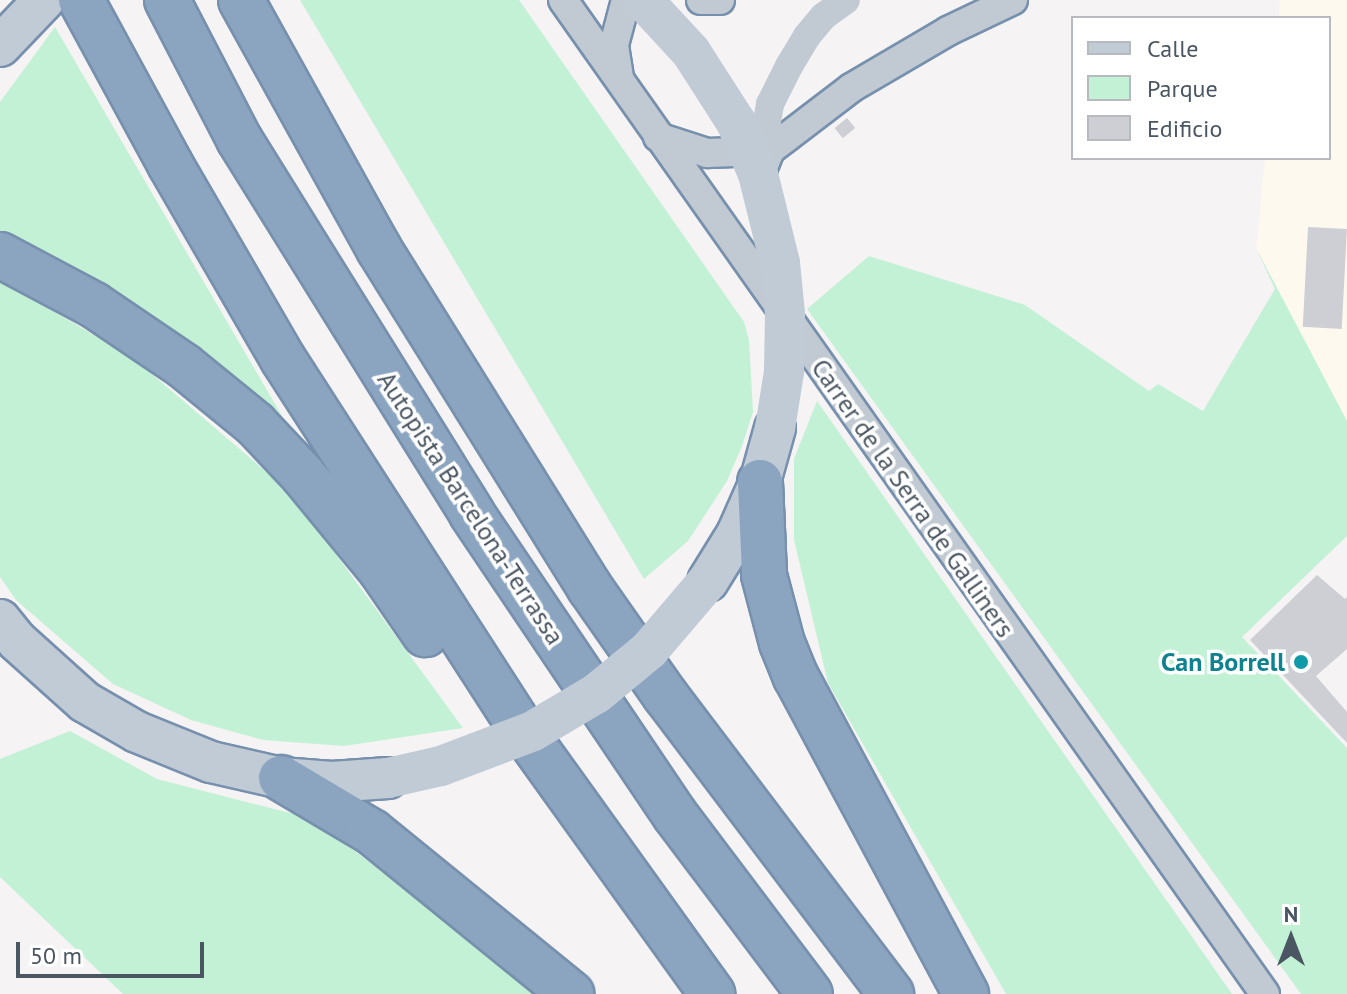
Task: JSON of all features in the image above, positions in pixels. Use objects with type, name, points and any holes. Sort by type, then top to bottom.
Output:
[{"type":"highway","points":[[81,0],[170,164],[283,359],[514,718],[712,994]]},
{"type":"highway","name":"Autopista Barcelona-Terrassa","points":[[167,0],[239,139],[472,514],[675,815],[810,994]]},
{"type":"highway","points":[[241,0],[379,249],[590,588],[665,695],[891,994]]},
{"type":"highway","points":[[0,255],[94,305],[184,366],[255,424],[303,475],[381,570],[440,654],[514,718]]},
{"type":"highway","points":[[760,482],[764,575],[782,643],[796,677],[966,994]]},
{"type":"highway","points":[[281,778],[372,832],[571,994]]},
{"type":"street","name":"Carrer de la Serra de Galliners","points":[[563,0],[1265,994]]},
{"type":"street","points":[[619,81],[614,45],[626,0]]},
{"type":"street","points":[[6,632],[85,702],[137,732],[211,762],[281,778],[332,782],[388,778],[441,766],[533,731],[597,693],[649,650],[708,581],[737,534],[760,482],[775,428],[784,372],[785,314],[764,162],[691,52],[643,0]]},
{"type":"street","points":[[701,0],[720,0]]},
{"type":"street","points":[[759,280],[760,173],[770,104],[789,66],[816,26],[846,0]]},
{"type":"street","points":[[658,137],[707,153],[764,162],[851,88],[901,57],[1013,0]]},
{"type":"shaded area","points":[[1280,0],[1347,0],[1347,429],[1256,248],[1265,160],[1331,160],[1331,16],[1279,16]]},
{"type":"green space","points":[[300,0],[519,0],[744,322],[749,340],[753,412],[742,446],[727,481],[688,541],[644,579]]},
{"type":"green space","points":[[55,27],[292,433],[92,277],[0,232],[0,102]]},
{"type":"green space","points":[[1256,248],[1347,421],[1347,536],[1242,637],[1347,748],[1347,994],[1301,994],[807,309],[869,256],[1025,305],[1149,391],[1158,384],[1203,411],[1275,289]]},
{"type":"green space","points":[[0,280],[133,358],[291,493],[463,728],[344,746],[263,740],[191,720],[113,684],[16,600],[0,577]]},
{"type":"green space","points":[[817,401],[1232,994],[1006,994],[828,683],[794,540],[794,459]]},
{"type":"green space","points":[[70,731],[157,779],[313,819],[542,994],[123,994],[0,877],[0,759]]},
{"type":"building","points":[[847,118],[855,128],[843,138],[835,128]]},
{"type":"building","points":[[1308,227],[1347,229],[1342,329],[1303,327]]},
{"type":"building","name":"Can Borrell","points":[[1317,575],[1345,599],[1347,597],[1347,649],[1316,676],[1347,712],[1347,743],[1250,640]]},
{"type":"place","name":"Can Borrell","points":[[1301,662]]}]
